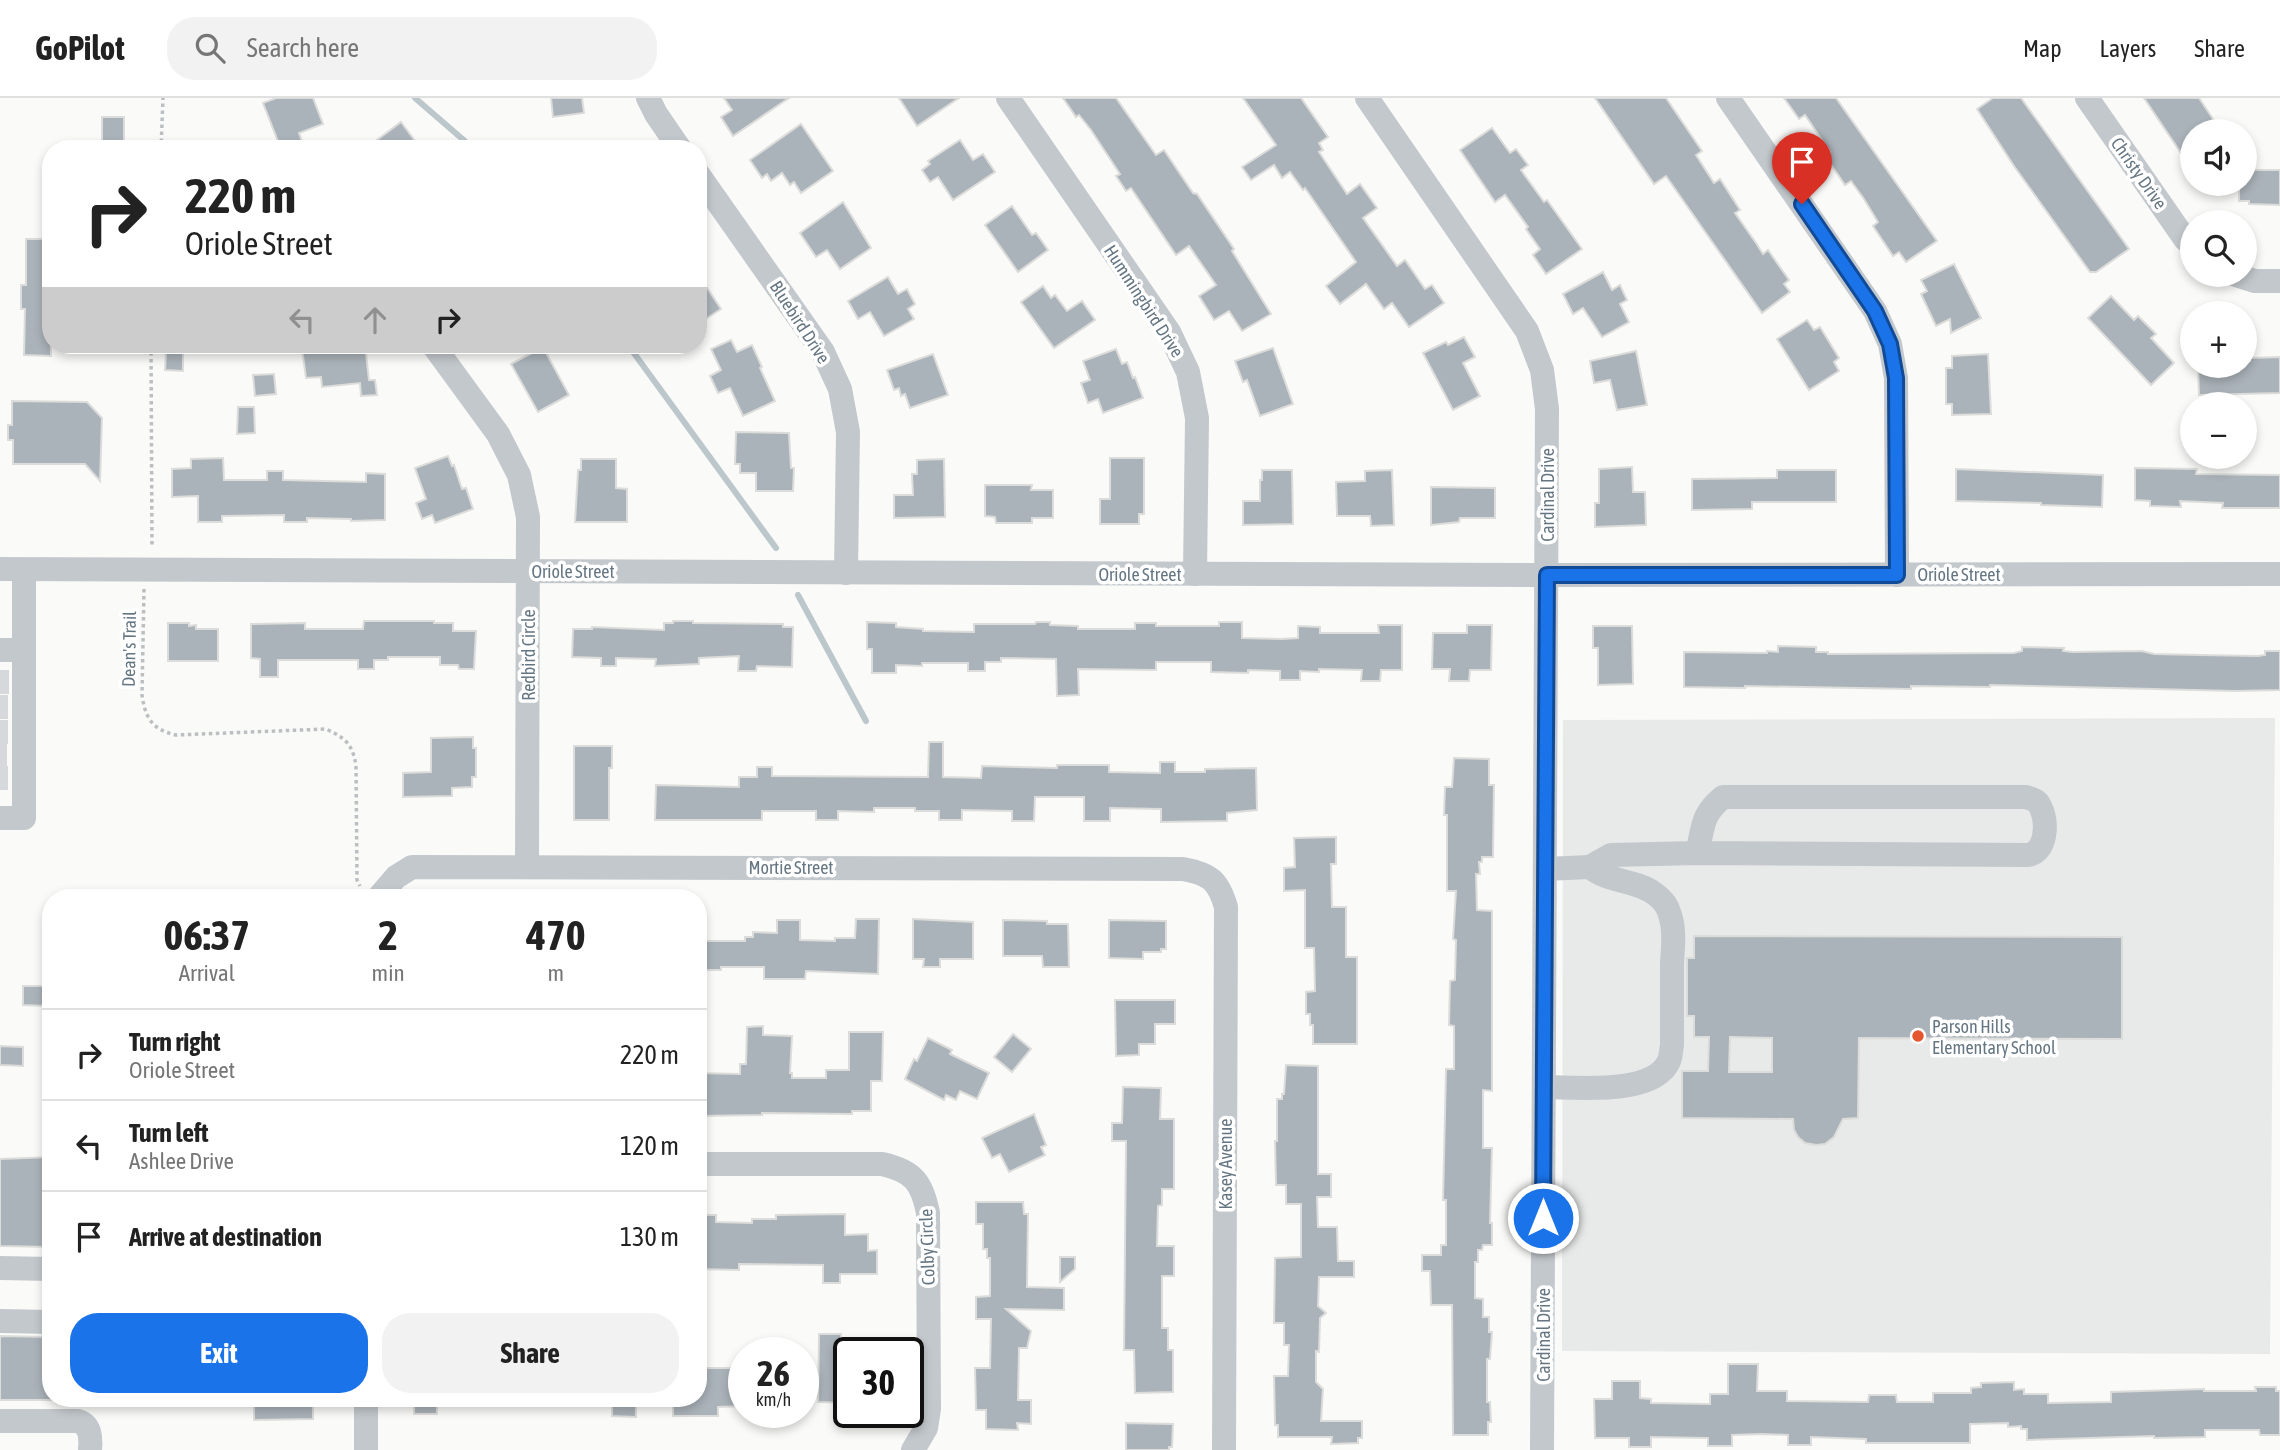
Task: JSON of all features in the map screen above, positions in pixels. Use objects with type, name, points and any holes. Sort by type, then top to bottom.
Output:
[{"type":"street","points":[[648,98],[674,140]]},
{"type":"street","name":"Hummingbird Drive","points":[[1008,98],[1168,331],[1188,372],[1197,418],[1195,574]]},
{"type":"street","name":"Cardinal Drive","points":[[1367,98],[1527,331],[1542,370],[1547,409],[1542,1450]]},
{"type":"street","points":[[1728,98],[1875,311],[1890,344],[1896,378],[1897,575]]},
{"type":"street","name":"Christy Drive","points":[[2087,98],[2180,232]]},
{"type":"street","name":"Bluebird Drive","points":[[707,187],[823,352],[840,389],[848,432],[846,573]]},
{"type":"street","points":[[2257,281],[2280,281]]},
{"type":"street","name":"Redbird Circle","points":[[440,354],[498,434],[519,475],[528,517],[527,866]]},
{"type":"street","points":[[0,818],[24,818],[16,755],[12,570]]},
{"type":"street","name":"Oriole Street","points":[[12,570],[1547,575],[2280,574]]},
{"type":"street","points":[[1545,869],[1590,867],[1611,855],[2028,855],[2036,854],[2041,849],[2044,838],[2043,815],[2035,800],[2026,797],[1723,797],[1705,816],[1697,853]]},
{"type":"street","name":"Mortie Street","points":[[379,889],[412,867],[1183,869],[1201,873],[1214,880]]},
{"type":"street","points":[[1544,1087],[1615,1087],[1634,1084],[1660,1072],[1668,1062],[1672,1045],[1673,936],[1671,917],[1666,905],[1655,894],[1641,886],[1609,878],[1590,867]]},
{"type":"street","name":"Kasey Avenue","points":[[1214,880],[1222,893],[1226,908],[1224,1450]]},
{"type":"street","name":"Colby Circle","points":[[707,1164],[882,1164],[901,1168],[915,1179],[925,1195],[928,1213],[929,1409],[926,1428],[913,1450]]},
{"type":"street","points":[[0,1268],[42,1269]]},
{"type":"street","points":[[0,1321],[42,1322]]},
{"type":"street","points":[[366,1407],[366,1450]]},
{"type":"street","points":[[0,1421],[78,1421],[84,1423],[89,1430],[90,1450]]},
{"type":"path","points":[[161,140],[163,98]]},
{"type":"path","name":"Dean's Trail","points":[[151,354],[152,552],[151,562],[146,570],[142,695],[144,711],[164,733],[176,735],[326,729],[344,738],[354,752],[356,765],[357,880],[365,889]]},
{"type":"shaded area","name":"Parson Hills Elementary School","points":[[2275,718],[2270,1354],[1562,1351],[1563,720]]},
{"type":"building","points":[[276,98],[313,98],[323,124],[299,133],[302,140],[277,140],[263,103]]},
{"type":"building","points":[[551,98],[582,98],[584,113],[553,117]]},
{"type":"building","points":[[724,98],[789,98],[733,136],[721,117],[732,110]]},
{"type":"building","points":[[899,98],[959,98],[917,126]]},
{"type":"building","points":[[1063,98],[1116,98],[1156,155],[1164,150],[1193,193],[1197,194],[1234,249],[1232,251],[1271,314],[1242,331],[1229,311],[1214,320],[1199,296],[1216,285],[1189,246],[1176,255],[1131,188],[1126,191],[1116,176],[1120,174],[1091,130],[1079,115],[1076,117]]},
{"type":"building","points":[[1243,98],[1301,98],[1328,137],[1319,143],[1323,150],[1319,152],[1347,194],[1360,184],[1377,208],[1363,218],[1397,266],[1405,260],[1425,289],[1432,285],[1444,303],[1409,327],[1392,303],[1384,309],[1366,284],[1340,304],[1326,286],[1356,262],[1305,188],[1303,190],[1290,172],[1282,178],[1274,165],[1251,180],[1242,167],[1276,145]]},
{"type":"building","points":[[1595,98],[1666,98],[1702,151],[1696,155],[1714,183],[1720,179],[1740,210],[1735,213],[1763,254],[1768,250],[1789,280],[1784,284],[1790,292],[1762,313],[1666,176],[1654,184]]},
{"type":"building","points":[[1784,98],[1836,98],[1937,241],[1906,262],[1899,252],[1893,256],[1873,226],[1878,222],[1864,199],[1851,181],[1845,185],[1825,156],[1830,152],[1805,115],[1799,119]]},
{"type":"building","points":[[1993,98],[2021,98],[2129,249],[2096,272],[2090,272],[1977,109]]},
{"type":"building","points":[[2144,98],[2199,98],[2213,119],[2180,119],[2180,152]]},
{"type":"building","points":[[102,117],[124,117],[124,140],[102,140]]},
{"type":"building","points":[[401,122],[414,140],[377,140]]},
{"type":"building","points":[[801,124],[833,171],[801,193],[794,182],[790,185],[782,173],[771,181],[767,174],[762,178],[750,160]]},
{"type":"building","points":[[1492,128],[1510,153],[1516,149],[1528,165],[1521,170],[1544,202],[1547,200],[1582,249],[1546,274],[1533,255],[1540,249],[1526,229],[1528,227],[1505,195],[1495,202],[1460,150]]},
{"type":"building","points":[[960,140],[973,160],[983,154],[995,172],[953,200],[938,177],[930,182],[922,170],[930,164],[928,161]]},
{"type":"building","points":[[2257,170],[2280,170],[2280,205],[2239,201],[2239,196],[2257,196]]},
{"type":"building","points":[[843,202],[871,248],[840,269],[827,250],[816,257],[800,233]]},
{"type":"building","points":[[1012,206],[1032,235],[1036,233],[1048,250],[1018,272],[985,225]]},
{"type":"building","points":[[26,239],[42,239],[42,354],[51,356],[24,355],[25,309],[21,309],[21,285],[26,285]]},
{"type":"building","points":[[1954,264],[1981,318],[1951,333],[1950,319],[1936,326],[1921,294],[1927,291],[1921,280]]},
{"type":"building","points":[[1603,272],[1612,290],[1620,285],[1627,300],[1620,304],[1629,322],[1602,337],[1583,308],[1573,314],[1563,294]]},
{"type":"building","points":[[888,277],[898,294],[907,289],[915,304],[908,309],[914,319],[884,336],[870,312],[858,319],[848,301]]},
{"type":"building","points":[[1043,286],[1051,298],[1055,295],[1067,311],[1082,301],[1095,320],[1054,348],[1021,302]]},
{"type":"building","points":[[707,288],[721,309],[707,318]]},
{"type":"building","points":[[2111,296],[2134,320],[2138,316],[2156,334],[2151,338],[2174,363],[2151,385],[2088,318]]},
{"type":"building","points":[[1807,320],[1814,330],[1820,327],[1839,358],[1834,362],[1839,371],[1809,390],[1777,339]]},
{"type":"building","points":[[1464,337],[1475,357],[1463,363],[1480,396],[1453,410],[1423,353]]},
{"type":"building","points":[[731,340],[737,352],[752,345],[775,401],[743,416],[730,388],[718,393],[710,376],[721,370],[711,349]]},
{"type":"building","points":[[1273,348],[1293,404],[1260,416],[1247,380],[1243,382],[1235,361]]},
{"type":"building","points":[[1116,349],[1122,364],[1127,362],[1143,398],[1103,413],[1098,399],[1088,403],[1081,383],[1090,380],[1083,361]]},
{"type":"building","points":[[1636,351],[1647,405],[1617,410],[1610,380],[1594,383],[1590,361]]},
{"type":"building","points":[[166,354],[183,354],[183,371],[165,370]]},
{"type":"building","points":[[303,354],[366,354],[369,380],[375,380],[377,395],[361,396],[360,383],[322,387],[321,377],[306,378]]},
{"type":"building","points":[[530,354],[547,354],[569,395],[538,412],[511,364]]},
{"type":"building","points":[[933,354],[948,395],[910,408],[905,394],[901,396],[899,388],[894,390],[887,370]]},
{"type":"building","points":[[1988,354],[1991,414],[1952,415],[1952,404],[1946,404],[1946,368],[1952,368],[1952,356]]},
{"type":"building","points":[[2280,357],[2280,393],[2199,392],[2198,378],[2257,378],[2257,358]]},
{"type":"building","points":[[274,374],[276,394],[255,396],[253,375]]},
{"type":"building","points":[[12,401],[87,402],[102,418],[100,481],[85,464],[13,464],[13,440],[8,440],[8,425],[12,425]]},
{"type":"building","points":[[238,407],[254,407],[255,433],[237,434]]},
{"type":"building","points":[[736,432],[789,433],[791,468],[794,468],[793,491],[756,491],[756,473],[740,473],[740,464],[735,464]]},
{"type":"building","points":[[448,456],[462,489],[466,488],[473,509],[435,523],[432,515],[422,519],[416,503],[426,499],[415,468]]},
{"type":"building","points":[[223,458],[224,480],[267,480],[267,471],[283,471],[283,480],[366,482],[366,473],[385,474],[385,520],[307,518],[307,522],[284,522],[284,515],[222,516],[222,522],[198,522],[198,496],[172,497],[172,469],[191,468],[191,459]]},
{"type":"building","points":[[1110,458],[1144,458],[1144,514],[1139,514],[1139,524],[1100,524],[1100,499],[1110,499]]},
{"type":"building","points":[[581,459],[616,459],[616,488],[627,489],[627,522],[575,522]]},
{"type":"building","points":[[944,459],[945,517],[894,518],[894,495],[913,495],[912,474],[917,474],[917,460]]},
{"type":"building","points":[[1632,467],[1633,492],[1645,492],[1646,525],[1595,527],[1595,503],[1599,503],[1599,469]]},
{"type":"building","points":[[2135,468],[2197,469],[2196,474],[2280,475],[2280,508],[2222,508],[2223,503],[2180,501],[2181,507],[2150,506],[2150,501],[2135,500]]},
{"type":"building","points":[[1956,469],[2103,475],[2102,507],[1956,501]]},
{"type":"building","points":[[1262,470],[1292,470],[1293,524],[1243,525],[1243,501],[1260,501]]},
{"type":"building","points":[[1392,470],[1394,525],[1371,526],[1370,516],[1337,516],[1336,482],[1365,481],[1365,471]]},
{"type":"building","points":[[1777,470],[1836,470],[1836,502],[1752,502],[1752,509],[1692,510],[1692,479],[1777,478]]},
{"type":"building","points":[[985,485],[1032,485],[1031,490],[1053,490],[1053,518],[1032,518],[1032,523],[996,523],[995,517],[985,516]]},
{"type":"building","points":[[1431,487],[1495,488],[1495,518],[1460,518],[1459,522],[1431,525]]},
{"type":"building","points":[[364,621],[434,621],[453,623],[453,631],[476,631],[474,669],[459,669],[458,665],[440,665],[440,657],[388,657],[388,660],[374,660],[374,669],[358,669],[358,660],[278,660],[278,677],[260,677],[260,659],[251,658],[251,624],[305,623],[305,629],[363,629]]},
{"type":"building","points":[[867,622],[896,623],[896,627],[923,631],[974,632],[974,624],[1050,622],[1050,625],[1078,626],[1078,629],[1135,629],[1135,623],[1156,623],[1156,626],[1219,626],[1219,622],[1242,622],[1242,638],[1282,639],[1298,638],[1298,626],[1320,627],[1320,633],[1379,633],[1378,625],[1402,625],[1402,670],[1381,670],[1380,681],[1361,681],[1362,670],[1319,669],[1319,672],[1300,671],[1300,680],[1280,680],[1280,671],[1211,672],[1211,662],[1156,662],[1156,670],[1078,669],[1079,695],[1057,696],[1056,659],[1001,658],[1001,662],[985,662],[985,671],[968,671],[968,663],[922,663],[922,666],[896,665],[896,673],[872,673],[872,649],[867,649]]},
{"type":"building","points":[[168,623],[189,623],[189,626],[196,625],[196,629],[218,629],[218,661],[168,661]]},
{"type":"building","points":[[664,623],[783,624],[783,627],[793,627],[792,667],[757,666],[756,671],[738,671],[739,656],[699,658],[699,664],[655,666],[656,659],[616,658],[616,666],[601,666],[601,658],[572,657],[573,629],[592,627],[664,630]]},
{"type":"building","points":[[1467,625],[1492,625],[1491,670],[1470,670],[1469,681],[1449,681],[1450,669],[1432,669],[1433,633],[1467,633]]},
{"type":"building","points":[[1593,626],[1632,626],[1633,684],[1598,685],[1598,648],[1593,648]]},
{"type":"building","points":[[1778,646],[1816,647],[1816,652],[1828,654],[2014,653],[2022,651],[2022,647],[2064,648],[2063,651],[2073,652],[2142,651],[2154,654],[2258,656],[2265,655],[2265,651],[2280,651],[2280,690],[1990,685],[1911,686],[1911,689],[1684,687],[1684,652],[1767,653],[1778,652]]},
{"type":"building","points":[[473,737],[473,748],[476,748],[476,777],[472,777],[472,787],[452,788],[452,796],[403,797],[403,773],[431,772],[431,738]]},
{"type":"building","points":[[929,742],[943,742],[943,777],[981,778],[982,766],[1057,768],[1057,765],[1109,765],[1109,772],[1160,773],[1160,762],[1175,762],[1175,772],[1256,768],[1257,810],[1227,813],[1227,821],[1161,822],[1161,809],[1110,808],[1110,821],[1084,821],[1084,797],[1035,797],[1034,821],[1012,821],[1012,811],[962,810],[962,820],[939,820],[939,811],[915,811],[915,808],[874,808],[874,812],[838,811],[838,820],[816,820],[816,811],[762,811],[762,820],[655,820],[656,785],[739,787],[739,777],[757,777],[757,767],[772,767],[772,776],[928,777]]},
{"type":"building","points":[[574,746],[612,746],[612,768],[609,768],[609,820],[574,820]]},
{"type":"building","points":[[1454,758],[1489,759],[1489,785],[1494,785],[1493,857],[1482,857],[1482,862],[1479,862],[1480,874],[1476,874],[1477,910],[1492,911],[1492,1091],[1483,1090],[1483,1148],[1492,1148],[1492,1245],[1483,1245],[1482,1250],[1478,1250],[1478,1262],[1475,1262],[1475,1298],[1483,1299],[1483,1317],[1489,1317],[1489,1332],[1492,1332],[1490,1359],[1487,1359],[1487,1402],[1490,1402],[1491,1422],[1488,1422],[1488,1435],[1453,1435],[1452,1305],[1431,1305],[1430,1271],[1422,1271],[1422,1255],[1441,1255],[1441,1245],[1446,1245],[1446,1200],[1443,1200],[1446,1069],[1454,1069],[1454,1026],[1449,1025],[1450,981],[1455,980],[1456,940],[1453,939],[1456,891],[1447,891],[1447,815],[1444,815],[1445,787],[1452,787]]},
{"type":"building","points":[[1336,837],[1336,864],[1331,864],[1332,907],[1346,907],[1346,957],[1357,957],[1357,1044],[1313,1044],[1313,1025],[1310,1025],[1310,1014],[1306,1014],[1306,992],[1315,991],[1314,948],[1305,948],[1305,890],[1284,891],[1284,868],[1295,867],[1294,838]]},
{"type":"building","points":[[856,919],[879,919],[878,974],[806,971],[805,979],[764,979],[764,967],[721,967],[721,970],[707,970],[707,941],[745,941],[745,937],[753,937],[753,932],[777,933],[777,920],[800,920],[800,940],[835,941],[835,938],[855,938]]},
{"type":"building","points":[[913,919],[973,922],[973,959],[940,959],[940,967],[923,967],[924,959],[913,959]]},
{"type":"building","points":[[1003,920],[1068,924],[1069,967],[1043,967],[1042,956],[1003,956]]},
{"type":"building","points":[[1109,920],[1166,921],[1166,949],[1161,949],[1161,952],[1143,952],[1143,959],[1109,958]]},
{"type":"building","points":[[1694,936],[2122,937],[2122,1039],[1859,1038],[1858,1118],[1843,1119],[1834,1137],[1825,1144],[1805,1143],[1794,1130],[1793,1119],[1682,1118],[1682,1071],[1708,1071],[1709,1037],[1694,1037],[1694,1016],[1687,1016],[1687,958],[1694,958]],"holes":[[[1730,1037],[1772,1038],[1772,1072],[1729,1072]]]},
{"type":"building","points":[[23,986],[42,986],[42,1006],[23,1005]]},
{"type":"building","points":[[1115,1000],[1175,1000],[1175,1024],[1155,1024],[1155,1044],[1139,1044],[1139,1055],[1116,1056]]},
{"type":"building","points":[[763,1026],[763,1035],[792,1036],[792,1078],[826,1078],[826,1070],[849,1070],[849,1032],[883,1032],[882,1081],[871,1081],[871,1111],[852,1111],[852,1114],[762,1113],[707,1116],[707,1073],[740,1074],[740,1064],[746,1064],[747,1027]]},
{"type":"building","points":[[1013,1034],[1031,1049],[1012,1072],[994,1057]]},
{"type":"building","points":[[928,1038],[952,1050],[950,1054],[989,1073],[977,1099],[960,1091],[956,1100],[946,1095],[944,1100],[905,1079]]},
{"type":"building","points":[[0,1046],[23,1047],[23,1066],[0,1065]]},
{"type":"building","points":[[1286,1065],[1318,1066],[1318,1174],[1331,1174],[1331,1197],[1317,1197],[1318,1227],[1337,1227],[1338,1261],[1354,1261],[1354,1277],[1319,1277],[1318,1306],[1326,1313],[1320,1318],[1319,1352],[1316,1351],[1316,1382],[1323,1389],[1321,1421],[1362,1421],[1362,1438],[1358,1438],[1358,1443],[1331,1444],[1332,1437],[1278,1437],[1278,1425],[1275,1425],[1274,1376],[1288,1376],[1289,1345],[1284,1345],[1284,1323],[1274,1323],[1275,1258],[1301,1257],[1301,1204],[1286,1204],[1286,1185],[1276,1185],[1277,1099],[1282,1099],[1284,1094]]},
{"type":"building","points":[[1123,1087],[1161,1088],[1160,1119],[1174,1119],[1174,1189],[1162,1189],[1162,1205],[1158,1206],[1157,1246],[1174,1246],[1174,1276],[1162,1276],[1162,1328],[1168,1328],[1168,1350],[1173,1350],[1173,1392],[1135,1393],[1134,1350],[1124,1350],[1126,1141],[1112,1141],[1112,1123],[1122,1123]]},
{"type":"building","points":[[1034,1114],[1046,1145],[1041,1147],[1045,1155],[1009,1172],[1000,1154],[992,1158],[982,1138]]},
{"type":"building","points":[[42,1157],[42,1247],[0,1246],[0,1159]]},
{"type":"building","points":[[976,1202],[1023,1202],[1024,1214],[1028,1214],[1027,1287],[1064,1288],[1064,1310],[1006,1309],[1031,1331],[1027,1348],[1019,1348],[1018,1400],[1031,1400],[1031,1424],[1017,1423],[1018,1430],[986,1429],[986,1410],[976,1410],[975,1368],[990,1368],[991,1319],[976,1319],[976,1297],[990,1296],[990,1258],[987,1258],[987,1249],[983,1249],[983,1224],[976,1224]]},
{"type":"building","points":[[845,1214],[845,1235],[868,1234],[868,1251],[877,1250],[877,1274],[840,1274],[840,1283],[823,1283],[823,1265],[739,1264],[739,1270],[707,1269],[707,1215],[716,1215],[716,1222],[752,1223],[752,1219],[776,1219],[776,1215]]},
{"type":"building","points":[[1060,1257],[1075,1257],[1075,1269],[1060,1282]]},
{"type":"building","points":[[819,1334],[841,1334],[841,1337],[833,1337],[833,1402],[819,1402]]},
{"type":"building","points":[[0,1336],[42,1337],[42,1400],[0,1400]]},
{"type":"building","points":[[1728,1364],[1758,1364],[1757,1391],[1787,1391],[1787,1401],[1868,1402],[1869,1395],[1896,1395],[1897,1402],[1933,1402],[1933,1393],[1971,1393],[1971,1388],[1981,1387],[1981,1383],[2014,1382],[2014,1390],[2024,1389],[2024,1394],[2048,1394],[2048,1403],[2111,1402],[2111,1392],[2204,1389],[2256,1391],[2255,1387],[2276,1387],[2276,1391],[2280,1391],[2280,1435],[2260,1435],[2259,1430],[2205,1430],[2205,1437],[2027,1440],[2027,1429],[2021,1429],[2021,1426],[2008,1427],[2008,1423],[1970,1424],[1970,1443],[1866,1443],[1866,1439],[1811,1437],[1811,1445],[1788,1445],[1788,1435],[1762,1434],[1732,1435],[1732,1446],[1708,1446],[1708,1438],[1651,1437],[1651,1447],[1629,1447],[1629,1438],[1595,1438],[1594,1399],[1612,1399],[1612,1381],[1640,1381],[1640,1398],[1651,1399],[1651,1403],[1710,1404],[1710,1394],[1728,1394]]},
{"type":"building","points":[[707,1368],[728,1368],[728,1407],[718,1407],[718,1416],[673,1416],[673,1407],[707,1407]]},
{"type":"building","points":[[254,1407],[313,1407],[313,1419],[254,1420]]},
{"type":"building","points":[[414,1407],[437,1407],[437,1414],[414,1414]]},
{"type":"building","points":[[612,1407],[636,1407],[636,1417],[612,1416]]},
{"type":"building","points":[[1126,1423],[1173,1424],[1172,1447],[1169,1447],[1169,1450],[1126,1450]]},
{"type":"waterway","points":[[415,98],[464,140]]},
{"type":"waterway","points":[[635,354],[776,548]]},
{"type":"waterway","points":[[798,595],[866,721]]},
{"type":"tunnel","points":[[0,682],[9,682]]},
{"type":"tunnel","points":[[0,707],[8,707]]},
{"type":"tunnel","points":[[0,732],[8,732]]},
{"type":"tunnel","points":[[0,754],[7,754]]},
{"type":"tunnel","points":[[0,778],[8,778]]},
{"type":"place","name":"Parson Hills Elementary School","points":[[1918,1036]]},
{"type":"route","points":[[1543,1218],[1547,575],[1897,575],[1896,378],[1890,344],[1875,311],[1802,204]]}]
